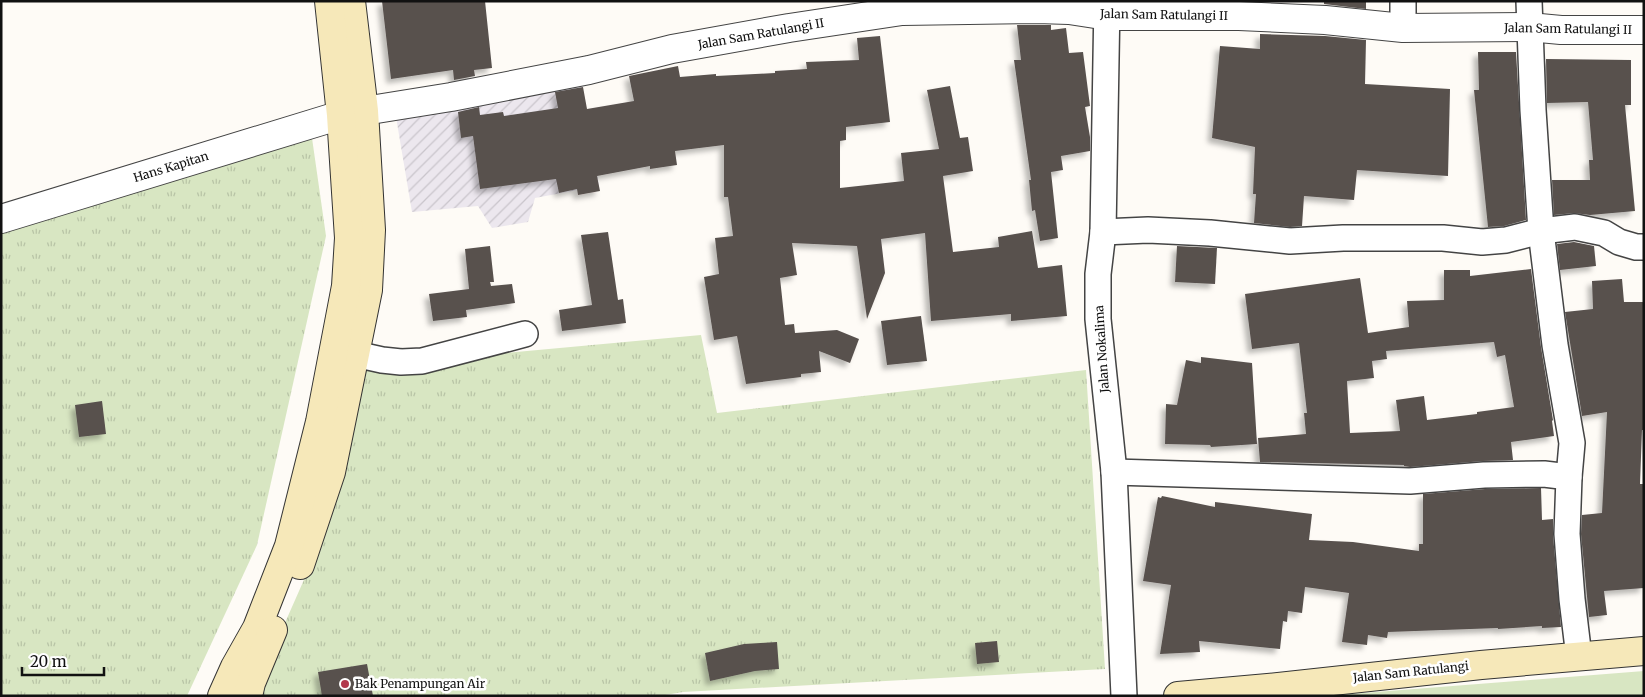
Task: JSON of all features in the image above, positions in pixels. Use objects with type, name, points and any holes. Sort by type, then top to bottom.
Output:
[{"type":"main road","points":[[248,696],[266,644],[290,593],[331,472],[368,290],[371,230],[352,113],[329,1]]},
{"type":"main road","points":[[222,696],[234,668],[257,628],[289,546],[320,422],[346,286],[352,113],[350,1]]},
{"type":"main road","name":"Jalan Sam Ratulangi","points":[[1178,696],[1481,665],[1644,651]]},
{"type":"street","points":[[1403,1],[1403,28]]},
{"type":"street","name":"Jalan Sam Ratulangi II","points":[[352,113],[451,98],[579,72],[672,49],[902,11],[1108,9],[1325,20],[1403,28],[1529,14],[1561,30],[1644,30]]},
{"type":"street","name":"Jalan Nokalima","points":[[1108,9],[1103,232],[1098,274],[1098,319],[1114,472],[1124,696]]},
{"type":"street","points":[[1529,14],[1541,231],[1555,345],[1572,443],[1567,534],[1572,599],[1580,657]]},
{"type":"street","name":"Hans Kapitan","points":[[1,219],[352,113]]},
{"type":"street","points":[[1103,232],[1148,230],[1210,233],[1290,241],[1352,238],[1443,238],[1482,242],[1506,240],[1541,231],[1576,227],[1604,233],[1619,242],[1644,248]]},
{"type":"street","points":[[355,354],[401,362],[422,361],[525,334]]},
{"type":"street","points":[[1114,472],[1410,481],[1484,475],[1544,474],[1569,476]]},
{"type":"shaded area","points":[[581,78],[599,186],[535,198],[528,222],[492,228],[478,206],[412,212],[395,111]]},
{"type":"green space","points":[[312,138],[326,236],[257,545],[187,696],[1,696],[1,231]]},
{"type":"green space","points":[[701,335],[717,413],[1086,370],[1105,669],[683,692],[659,696],[254,696],[318,548],[364,366]]},
{"type":"green space","points":[[1644,671],[1644,696],[1325,696]]},
{"type":"building","points":[[382,1],[485,1],[492,68],[474,70],[475,76],[454,80],[453,70],[391,79]]},
{"type":"building","points":[[1324,1],[1366,1],[1366,9],[1324,4]]},
{"type":"building","points":[[1017,25],[1051,25],[1051,30],[1066,28],[1069,53],[1083,52],[1090,106],[1085,107],[1090,137],[1090,151],[1061,156],[1063,170],[1051,172],[1058,238],[1040,241],[1035,210],[1032,211],[1029,180],[1031,180],[1014,60],[1021,60]]},
{"type":"building","points":[[1260,34],[1325,36],[1366,40],[1365,84],[1450,89],[1448,176],[1357,170],[1354,200],[1304,196],[1302,226],[1290,227],[1254,223],[1256,194],[1253,194],[1255,147],[1212,138],[1220,46],[1260,49]]},
{"type":"building","points":[[880,36],[890,122],[846,127],[846,140],[840,141],[840,188],[904,181],[901,153],[939,149],[927,90],[950,86],[960,138],[968,137],[973,171],[943,176],[953,252],[999,247],[998,237],[1032,231],[1038,268],[1062,265],[1067,316],[1011,321],[1011,314],[931,321],[925,233],[881,239],[885,273],[867,319],[857,246],[792,243],[797,275],[780,278],[785,325],[794,324],[795,333],[837,330],[859,339],[850,363],[819,351],[821,372],[801,374],[801,377],[746,384],[737,336],[714,340],[704,277],[719,274],[715,238],[733,236],[728,197],[724,197],[724,145],[675,151],[677,165],[650,169],[650,166],[597,176],[600,191],[578,195],[577,189],[559,193],[556,179],[480,189],[473,136],[461,138],[458,112],[479,107],[480,115],[503,112],[504,116],[558,108],[555,92],[583,87],[587,109],[634,101],[629,76],[678,66],[680,77],[775,73],[775,71],[807,69],[806,62],[859,60],[857,38]]},
{"type":"building","points":[[1478,52],[1516,52],[1526,220],[1504,226],[1488,227],[1474,90],[1479,90]]},
{"type":"building","points":[[1546,59],[1631,60],[1631,105],[1625,105],[1635,211],[1590,215],[1574,213],[1554,215],[1552,180],[1590,180],[1589,160],[1593,160],[1588,102],[1547,103]]},
{"type":"building","points":[[608,232],[618,300],[623,299],[626,323],[562,331],[559,310],[592,305],[581,235]]},
{"type":"building","points":[[1574,242],[1594,246],[1596,266],[1560,270],[1557,244]]},
{"type":"building","points":[[490,246],[494,282],[490,282],[491,286],[512,284],[515,303],[466,310],[467,317],[433,321],[429,294],[469,289],[465,249]]},
{"type":"building","points":[[1177,246],[1217,248],[1215,284],[1175,282]]},
{"type":"building","points":[[1531,269],[1554,436],[1511,442],[1513,460],[1410,467],[1404,465],[1260,462],[1258,438],[1306,434],[1304,413],[1307,413],[1299,343],[1252,349],[1245,294],[1360,278],[1368,333],[1409,327],[1407,301],[1444,300],[1444,270],[1470,270],[1470,276]],"holes":[[[1494,342],[1497,357],[1505,355],[1514,407],[1427,420],[1424,396],[1396,400],[1400,431],[1350,433],[1347,381],[1374,378],[1372,361],[1387,359],[1386,351]]]},
{"type":"building","points":[[1622,279],[1624,302],[1644,302],[1644,430],[1642,430],[1640,484],[1644,484],[1644,588],[1604,591],[1607,615],[1589,617],[1581,534],[1582,515],[1602,513],[1607,412],[1582,416],[1565,312],[1593,309],[1592,281]]},
{"type":"building","points":[[921,316],[927,361],[887,365],[881,321]]},
{"type":"building","points":[[1201,357],[1252,363],[1257,444],[1211,447],[1210,445],[1165,444],[1166,404],[1177,405],[1186,360],[1201,363]]},
{"type":"building","points":[[102,401],[106,434],[79,437],[75,405]]},
{"type":"building","points":[[1541,488],[1542,520],[1553,519],[1561,627],[1542,628],[1542,626],[1388,632],[1387,638],[1368,635],[1367,645],[1342,642],[1349,593],[1305,587],[1302,613],[1288,611],[1287,622],[1283,621],[1280,649],[1199,641],[1200,652],[1160,654],[1171,585],[1143,581],[1158,497],[1161,498],[1162,496],[1215,507],[1215,502],[1312,514],[1309,540],[1353,542],[1419,551],[1419,544],[1423,544],[1423,494],[1485,489]]},
{"type":"building","points":[[997,641],[999,662],[977,664],[975,643]]},
{"type":"building","points":[[777,642],[779,669],[755,671],[710,681],[705,653],[744,644]]},
{"type":"building","name":"Bak Penampungan Air","points":[[367,664],[373,696],[322,696],[318,672]]},
{"type":"place","name":"Bak Penampungan Air","points":[[345,684]]}]
